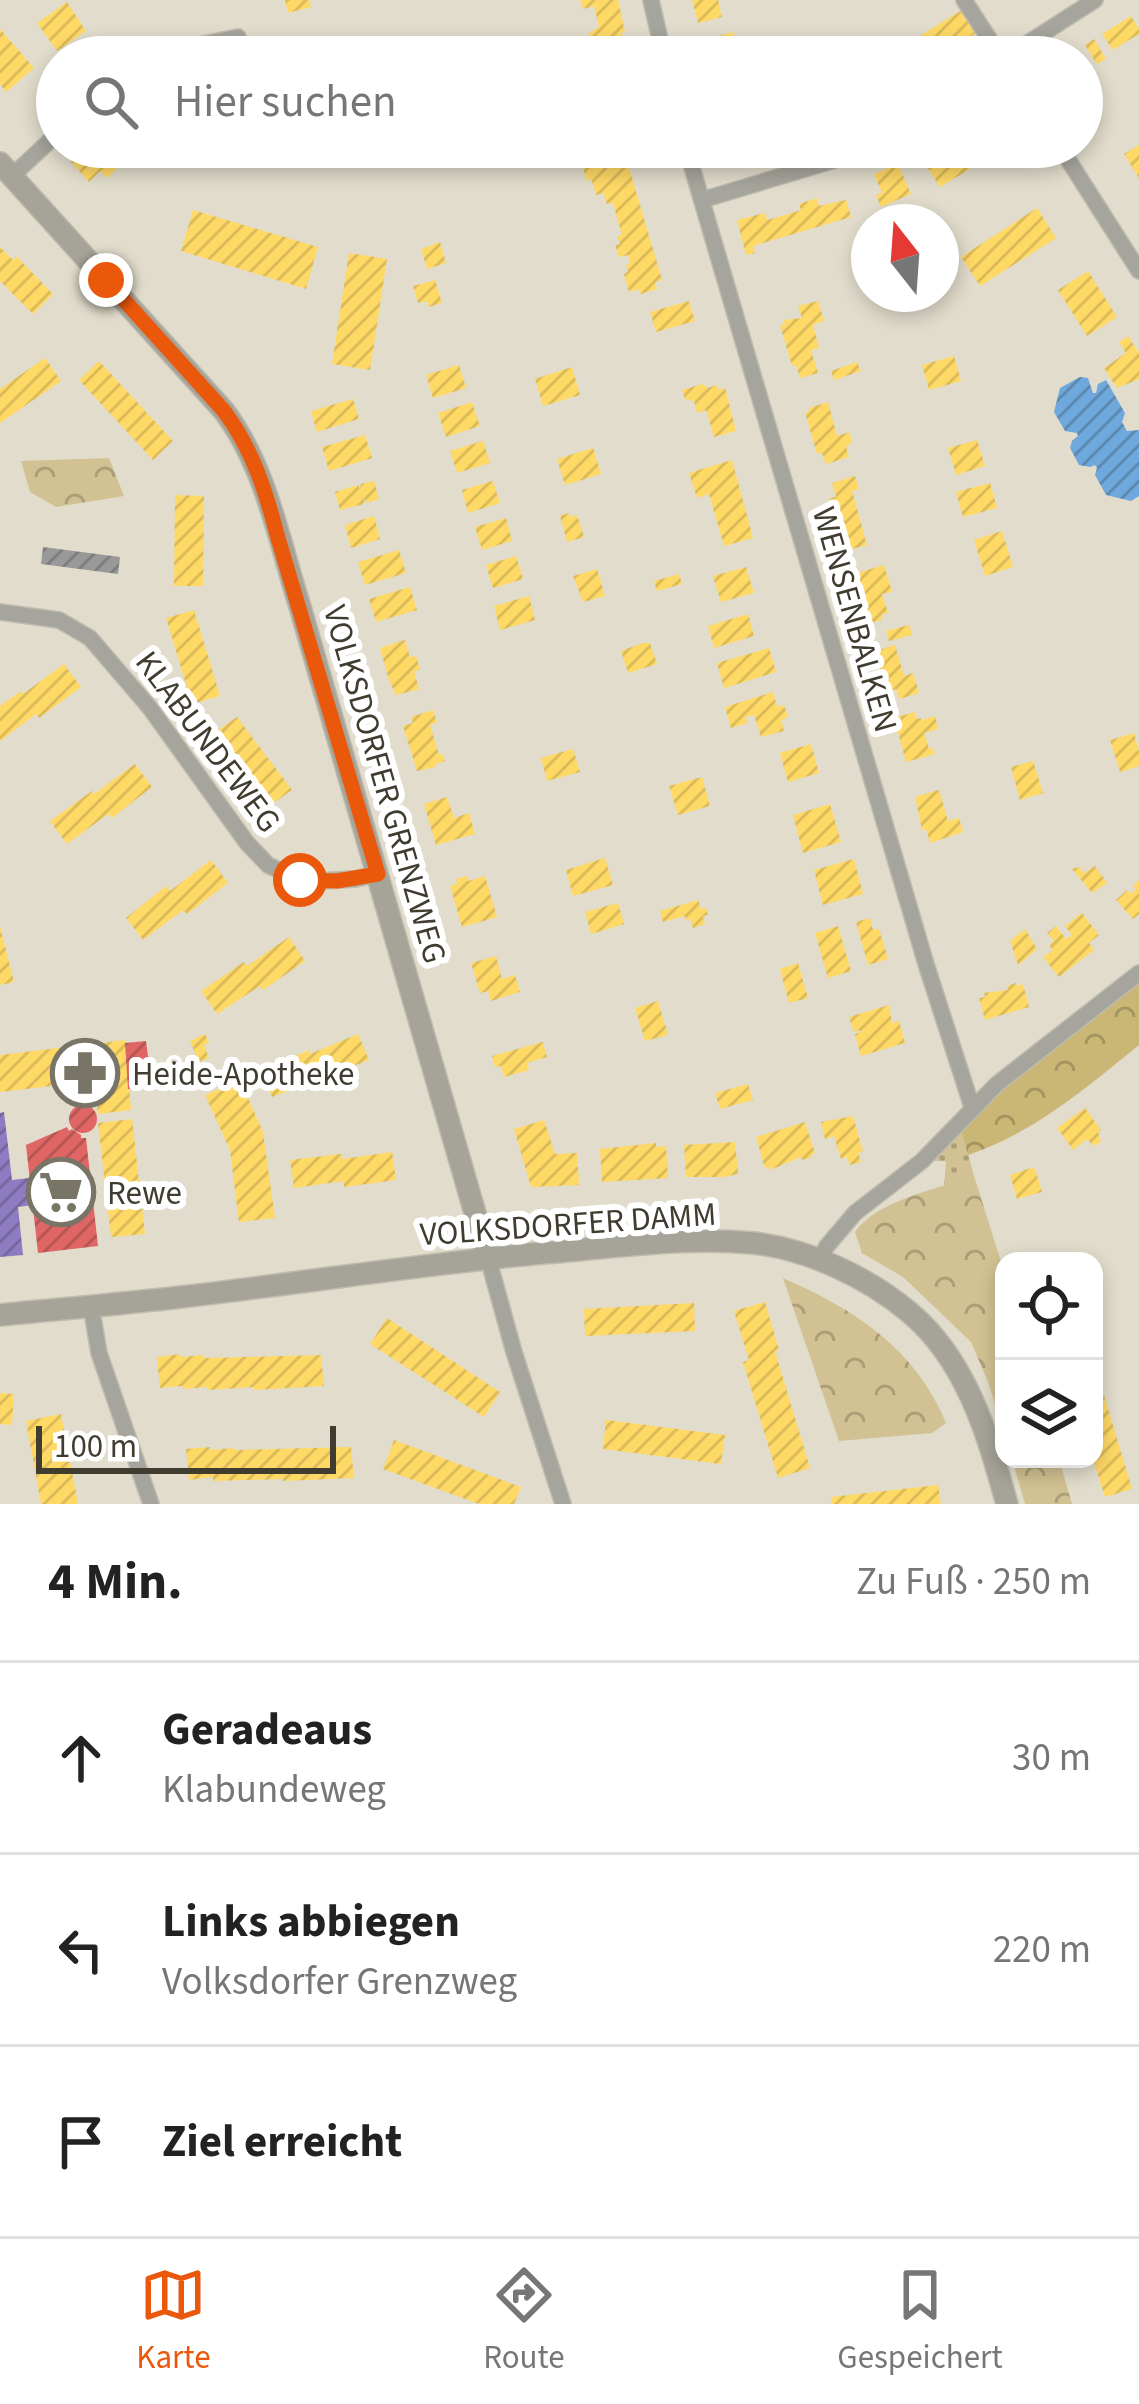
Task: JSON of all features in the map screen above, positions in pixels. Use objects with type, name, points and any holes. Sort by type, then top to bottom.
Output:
[{"type":"street","points":[[651,0],[659,36]]},
{"type":"street","points":[[964,0],[989,36]]},
{"type":"street","points":[[1038,36],[1095,0]]},
{"type":"street","points":[[6,170],[36,149]]},
{"type":"street","name":"WENSENBALKEN","points":[[692,168],[972,1107]]},
{"type":"street","points":[[702,200],[808,168]]},
{"type":"street","points":[[1073,168],[1139,271]]},
{"type":"street","name":"VOLKSDORFER GRENZWEG","points":[[6,170],[203,385],[240,431],[264,484],[514,1352],[563,1504]]},
{"type":"street","name":"KLABUNDEWEG","points":[[0,612],[59,620],[90,638],[150,708],[268,866],[300,880],[337,881],[378,874]]},
{"type":"street","points":[[819,1260],[855,1213],[922,1161],[997,1084],[1139,973]]},
{"type":"street","name":"VOLKSDORFER DAMM","points":[[0,1315],[488,1258],[665,1244],[726,1242],[774,1247],[845,1272],[903,1308],[940,1348],[974,1399],[1007,1504]]},
{"type":"street","points":[[91,1306],[99,1353],[152,1504]]},
{"type":"green space","points":[[109,458],[124,496],[56,507],[30,492],[21,461]]},
{"type":"green space","points":[[1139,973],[1139,1045],[1037,1122],[968,1155],[959,1121]]},
{"type":"green space","points":[[959,1121],[974,1176],[944,1187],[946,1161],[922,1161]]},
{"type":"green space","points":[[974,1176],[998,1252],[995,1404],[971,1342],[903,1277],[862,1253],[855,1232],[878,1212]]},
{"type":"green space","points":[[783,1278],[834,1303],[880,1334],[917,1373],[946,1423],[932,1433],[839,1441]]},
{"type":"green space","points":[[1015,1468],[1062,1468],[1072,1504],[1025,1504]]},
{"type":"building: Wohnen","points":[[285,0],[309,0],[311,7],[288,13]]},
{"type":"building: Wohnen","points":[[580,0],[618,0],[625,32],[622,36],[590,36],[599,27],[594,6],[583,9]]},
{"type":"building: Wohnen","points":[[692,0],[718,0],[722,17],[698,23]]},
{"type":"building: Wohnen","points":[[67,2],[86,31],[79,36],[46,36],[37,23]]},
{"type":"building: Wohnen","points":[[962,10],[976,33],[971,36],[920,36]]},
{"type":"building: Wohnen","points":[[1131,16],[1139,34],[1113,50],[1102,34]]},
{"type":"building: Wohnen","points":[[0,29],[34,68],[6,92],[0,84]]},
{"type":"building: Wohnen","points":[[1139,145],[1139,178],[1124,154]]},
{"type":"building: Wohnen","points":[[76,168],[118,168],[107,178],[100,171],[89,182]]},
{"type":"building: Wohnen","points":[[583,168],[629,168],[662,280],[655,282],[657,289],[629,292],[624,274],[630,264],[628,255],[619,257],[615,245],[622,235],[613,203],[607,204],[603,193],[596,195],[591,179],[586,181]]},
{"type":"building: Wohnen","points":[[900,168],[911,194],[880,204],[876,195],[882,193],[874,174]]},
{"type":"building: Wohnen","points":[[928,168],[971,168],[940,187]]},
{"type":"building: Wohnen","points":[[817,198],[819,206],[846,200],[851,217],[753,246],[755,253],[746,255],[737,220],[765,213],[767,220],[801,210],[799,204]]},
{"type":"building: Wohnen","points":[[1037,208],[1056,238],[980,286],[961,257]]},
{"type":"building: Wohnen","points":[[193,210],[318,247],[306,289],[181,251]]},
{"type":"building: Wohnen","points":[[440,242],[446,263],[427,269],[421,249]]},
{"type":"building: Wohnen","points":[[0,247],[13,260],[16,256],[53,294],[33,314],[0,281]]},
{"type":"building: Wohnen","points":[[349,253],[387,259],[370,370],[332,364]]},
{"type":"building: Wohnen","points":[[1088,271],[1117,317],[1087,336],[1058,290]]},
{"type":"building: Wohnen","points":[[435,280],[442,303],[429,307],[427,301],[418,303],[413,286]]},
{"type":"building: Wohnen","points":[[689,301],[695,321],[656,332],[650,312]]},
{"type":"building: Wohnen","points":[[818,301],[824,321],[813,325],[819,348],[811,350],[818,373],[800,378],[780,325],[785,324],[783,320],[802,318],[798,306]]},
{"type":"building: Wohnen","points":[[1128,336],[1139,353],[1139,379],[1117,388],[1104,368],[1126,353],[1119,342]]},
{"type":"building: Wohnen","points":[[954,356],[961,381],[929,390],[922,365]]},
{"type":"building: Wohnen","points":[[45,358],[61,381],[0,423],[0,389]]},
{"type":"building: Wohnen","points":[[99,361],[173,441],[153,460],[79,380]]},
{"type":"building: Wohnen","points":[[857,362],[861,371],[834,380],[831,371]]},
{"type":"building: Wohnen","points":[[459,365],[466,388],[433,398],[426,375]]},
{"type":"building: Wohnen","points":[[572,367],[580,395],[543,406],[535,379]]},
{"type":"building: Wohnen","points":[[703,384],[725,388],[736,431],[714,437],[706,410],[697,413],[694,401],[685,399],[682,390]]},
{"type":"building: Wohnen","points":[[353,399],[359,419],[317,432],[311,411]]},
{"type":"building: Wohnen","points":[[472,402],[480,426],[446,437],[438,413]]},
{"type":"building: Wohnen","points":[[828,402],[837,436],[849,432],[852,442],[846,447],[849,457],[826,464],[822,453],[817,454],[805,412]]},
{"type":"building: Wohnen","points":[[365,435],[372,458],[329,471],[322,447]]},
{"type":"building: Wohnen","points":[[977,440],[985,466],[956,475],[948,448]]},
{"type":"building: Wohnen","points":[[483,441],[490,463],[457,473],[450,451]]},
{"type":"building: Wohnen","points":[[593,448],[601,474],[565,485],[557,459]]},
{"type":"building: Wohnen","points":[[732,460],[753,538],[724,546],[709,494],[697,498],[689,473]]},
{"type":"building: Wohnen","points":[[855,476],[859,489],[852,491],[867,545],[844,551],[829,498],[836,497],[832,483]]},
{"type":"building: Wohnen","points":[[374,481],[379,499],[366,503],[364,498],[364,504],[340,510],[335,492],[358,485],[360,489],[361,484]]},
{"type":"building: Wohnen","points":[[493,481],[500,503],[468,513],[462,490]]},
{"type":"building: Wohnen","points":[[990,483],[997,508],[963,517],[956,492]]},
{"type":"building: Wohnen","points":[[175,495],[204,496],[203,586],[174,586]]},
{"type":"building: Wohnen","points":[[569,513],[570,517],[577,515],[584,537],[567,542],[560,516]]},
{"type":"building: Wohnen","points":[[374,516],[380,539],[351,548],[345,525]]},
{"type":"building: Wohnen","points":[[506,518],[512,541],[482,550],[475,527]]},
{"type":"building: Wohnen","points":[[1002,531],[1013,567],[985,576],[974,540]]},
{"type":"building: Wohnen","points":[[399,550],[406,573],[365,585],[358,562]]},
{"type":"building: Wohnen","points":[[516,556],[523,579],[493,588],[486,565]]},
{"type":"building: Wohnen","points":[[884,565],[892,592],[882,594],[888,613],[871,623],[866,621],[853,579],[859,577],[857,573]]},
{"type":"building: Wohnen","points":[[746,567],[754,593],[721,602],[713,576]]},
{"type":"building: Wohnen","points":[[597,569],[605,596],[583,602],[573,576]]},
{"type":"building: Wohnen","points":[[679,574],[682,584],[657,591],[654,581]]},
{"type":"building: Wohnen","points":[[410,587],[417,610],[376,622],[369,599]]},
{"type":"building: Wohnen","points":[[529,596],[535,620],[500,630],[494,606]]},
{"type":"building: Wohnen","points":[[194,610],[220,696],[192,704],[166,618]]},
{"type":"building: Wohnen","points":[[748,614],[754,636],[714,648],[708,626]]},
{"type":"building: Wohnen","points":[[909,625],[912,635],[889,641],[886,631]]},
{"type":"building: Wohnen","points":[[405,640],[420,670],[414,671],[419,689],[396,695],[380,648]]},
{"type":"building: Wohnen","points":[[650,643],[657,664],[628,673],[621,651]]},
{"type":"building: Wohnen","points":[[895,645],[904,676],[913,673],[919,693],[899,699],[896,689],[887,692],[875,651]]},
{"type":"building: Wohnen","points":[[769,648],[776,672],[724,688],[717,663]]},
{"type":"building: Wohnen","points":[[64,664],[81,687],[0,741],[0,706]]},
{"type":"building: Wohnen","points":[[773,692],[777,707],[784,705],[788,717],[781,720],[784,731],[761,737],[754,715],[731,728],[725,707]]},
{"type":"building: Wohnen","points":[[433,710],[437,722],[430,725],[445,761],[417,771],[403,726],[413,723],[411,717]]},
{"type":"building: Wohnen","points":[[915,712],[922,720],[935,716],[938,729],[924,733],[935,754],[906,762],[894,718]]},
{"type":"building: Wohnen","points":[[237,717],[292,790],[269,806],[214,733]]},
{"type":"building: Wohnen","points":[[1134,733],[1139,766],[1120,772],[1110,740]]},
{"type":"building: Wohnen","points":[[811,744],[819,773],[788,782],[780,753]]},
{"type":"building: Wohnen","points":[[573,749],[580,772],[547,781],[541,758]]},
{"type":"building: Wohnen","points":[[1033,761],[1043,793],[1020,800],[1011,767]]},
{"type":"building: Wohnen","points":[[135,764],[152,787],[67,844],[50,821]]},
{"type":"building: Wohnen","points":[[702,777],[710,806],[678,815],[669,786]]},
{"type":"building: Wohnen","points":[[939,790],[948,821],[959,818],[963,832],[930,843],[915,797]]},
{"type":"building: Wohnen","points":[[447,797],[454,818],[469,813],[475,834],[436,845],[424,804]]},
{"type":"building: Wohnen","points":[[830,804],[841,842],[803,853],[793,815]]},
{"type":"building: Wohnen","points":[[605,858],[613,885],[573,896],[566,870]]},
{"type":"building: Wohnen","points":[[854,859],[863,894],[823,905],[814,870]]},
{"type":"building: Wohnen","points":[[211,860],[228,883],[143,940],[126,918],[166,886],[170,891]]},
{"type":"building: Wohnen","points":[[1095,866],[1107,883],[1092,893],[1072,869],[1079,867],[1084,873]]},
{"type":"building: Wohnen","points":[[467,876],[468,881],[485,876],[497,917],[462,927],[450,886]]},
{"type":"building: Wohnen","points":[[1139,880],[1139,914],[1133,919],[1116,900],[1136,889],[1133,886]]},
{"type":"building: Wohnen","points":[[698,900],[701,909],[706,908],[705,924],[693,928],[685,916],[663,922],[660,911]]},
{"type":"building: Wohnen","points":[[618,903],[624,924],[591,934],[585,912]]},
{"type":"building: Wohnen","points":[[1082,913],[1099,935],[1089,943],[1094,950],[1059,977],[1043,957],[1053,950],[1049,945],[1054,941],[1047,933],[1056,926],[1066,939],[1072,935],[1065,926]]},
{"type":"building: Wohnen","points":[[870,918],[873,930],[879,929],[888,959],[868,965],[856,922]]},
{"type":"building: Wohnen","points":[[0,926],[14,982],[0,985]]},
{"type":"building: Wohnen","points":[[838,926],[851,971],[828,978],[815,933]]},
{"type":"building: Wohnen","points":[[1025,929],[1037,949],[1018,965],[1010,941]]},
{"type":"building: Wohnen","points":[[289,937],[305,961],[217,1014],[201,991]]},
{"type":"building: Wohnen","points":[[496,956],[502,979],[515,975],[520,992],[491,1001],[488,991],[480,993],[471,963]]},
{"type":"building: Wohnen","points":[[798,963],[808,998],[789,1003],[780,969]]},
{"type":"building: Wohnen","points":[[1023,984],[1029,1007],[985,1020],[979,998]]},
{"type":"building: Wohnen","points":[[658,1001],[668,1035],[645,1041],[635,1008]]},
{"type":"building: Wohnen","points":[[889,1005],[892,1023],[899,1021],[905,1043],[861,1056],[855,1034],[861,1032],[854,1032],[849,1017]]},
{"type":"building: Wohnen","points":[[205,1034],[209,1058],[199,1062],[190,1041]]},
{"type":"building: Wohnen","points":[[358,1034],[369,1060],[272,1097],[261,1071]]},
{"type":"building: Wohnen","points":[[125,1040],[131,1110],[98,1114],[94,1081],[0,1092],[0,1055]]},
{"type":"building: Wohnen","points":[[543,1042],[547,1057],[527,1063],[529,1070],[504,1077],[501,1066],[495,1067],[492,1056]]},
{"type":"building: Wohnen","points":[[240,1080],[263,1132],[275,1218],[239,1222],[230,1150],[205,1095]]},
{"type":"building: Wohnen","points":[[748,1084],[753,1100],[720,1109],[715,1093]]},
{"type":"building: Wohnen","points":[[1085,1108],[1101,1130],[1101,1142],[1093,1146],[1087,1139],[1073,1150],[1057,1128]]},
{"type":"building: Wohnen","points":[[853,1116],[863,1152],[858,1153],[861,1162],[850,1165],[847,1157],[841,1159],[834,1136],[825,1139],[821,1122]]},
{"type":"building: Wohnen","points":[[132,1119],[145,1234],[111,1237],[98,1123]]},
{"type":"building: Wohnen","points":[[544,1120],[555,1154],[577,1153],[579,1185],[531,1187],[514,1129]]},
{"type":"building: Wohnen","points":[[805,1122],[815,1153],[812,1157],[765,1168],[756,1137]]},
{"type":"building: Wohnen","points":[[735,1142],[738,1174],[686,1177],[684,1145]]},
{"type":"building: Wohnen","points":[[656,1143],[656,1147],[666,1146],[668,1178],[602,1182],[600,1149]]},
{"type":"building: Wohnen","points":[[392,1152],[396,1180],[294,1188],[290,1160]]},
{"type":"building: Wohnen","points":[[1031,1168],[1042,1192],[1017,1199],[1010,1175]]},
{"type":"building: Wohnen","points":[[765,1302],[810,1468],[778,1478],[743,1362],[749,1360],[734,1311]]},
{"type":"building: Wohnen","points":[[694,1303],[695,1331],[585,1336],[584,1309]]},
{"type":"building: Wohnen","points":[[387,1318],[500,1392],[484,1417],[370,1344]]},
{"type":"building: Wohnen","points":[[321,1355],[324,1386],[160,1388],[157,1357],[204,1358]]},
{"type":"building: Wohnen","points":[[0,1393],[14,1394],[12,1425],[0,1424]]},
{"type":"building: Wohnen","points":[[1103,1395],[1132,1489],[1105,1497],[1096,1468],[1103,1468]]},
{"type":"building: Wohnen","points":[[61,1414],[78,1504],[41,1504],[26,1421]]},
{"type":"building: Wohnen","points":[[606,1420],[725,1435],[721,1464],[603,1449]]},
{"type":"building: Wohnen","points":[[394,1440],[521,1487],[514,1504],[479,1504],[383,1469]]},
{"type":"building: Wohnen","points":[[351,1447],[354,1478],[189,1480],[186,1449]]},
{"type":"building: Wohnen","points":[[938,1485],[941,1504],[832,1504],[831,1497]]},
{"type":"building: Handel","points":[[146,1041],[152,1087],[128,1089],[125,1043]]},
{"type":"building: Handel","points":[[83,1105],[93,1109],[97,1119],[93,1129],[83,1133],[73,1129],[69,1119],[73,1109]]},
{"type":"building: Handel","name":"Rewe","points":[[67,1127],[86,1138],[98,1246],[38,1253],[26,1145]]},
{"type":"building: Büros","points":[[4,1112],[12,1180],[29,1178],[33,1205],[18,1207],[23,1255],[0,1257],[0,1113]]},
{"type":"building: Schulen","points":[[1080,377],[1088,378],[1093,393],[1106,380],[1125,413],[1122,422],[1127,431],[1139,430],[1139,496],[1131,501],[1106,495],[1095,465],[1079,465],[1070,448],[1077,433],[1065,431],[1054,412],[1060,388]]},
{"type":"building: Industrie","points":[[43,547],[120,557],[118,574],[41,564]]},
{"type":"place","name":"Heide-Apotheke","points":[[85,1073]]},
{"type":"place","name":"Rewe","points":[[61,1192]]},
{"type":"route","points":[[106,280],[240,431],[264,484],[378,874],[337,881],[300,880]]}]
